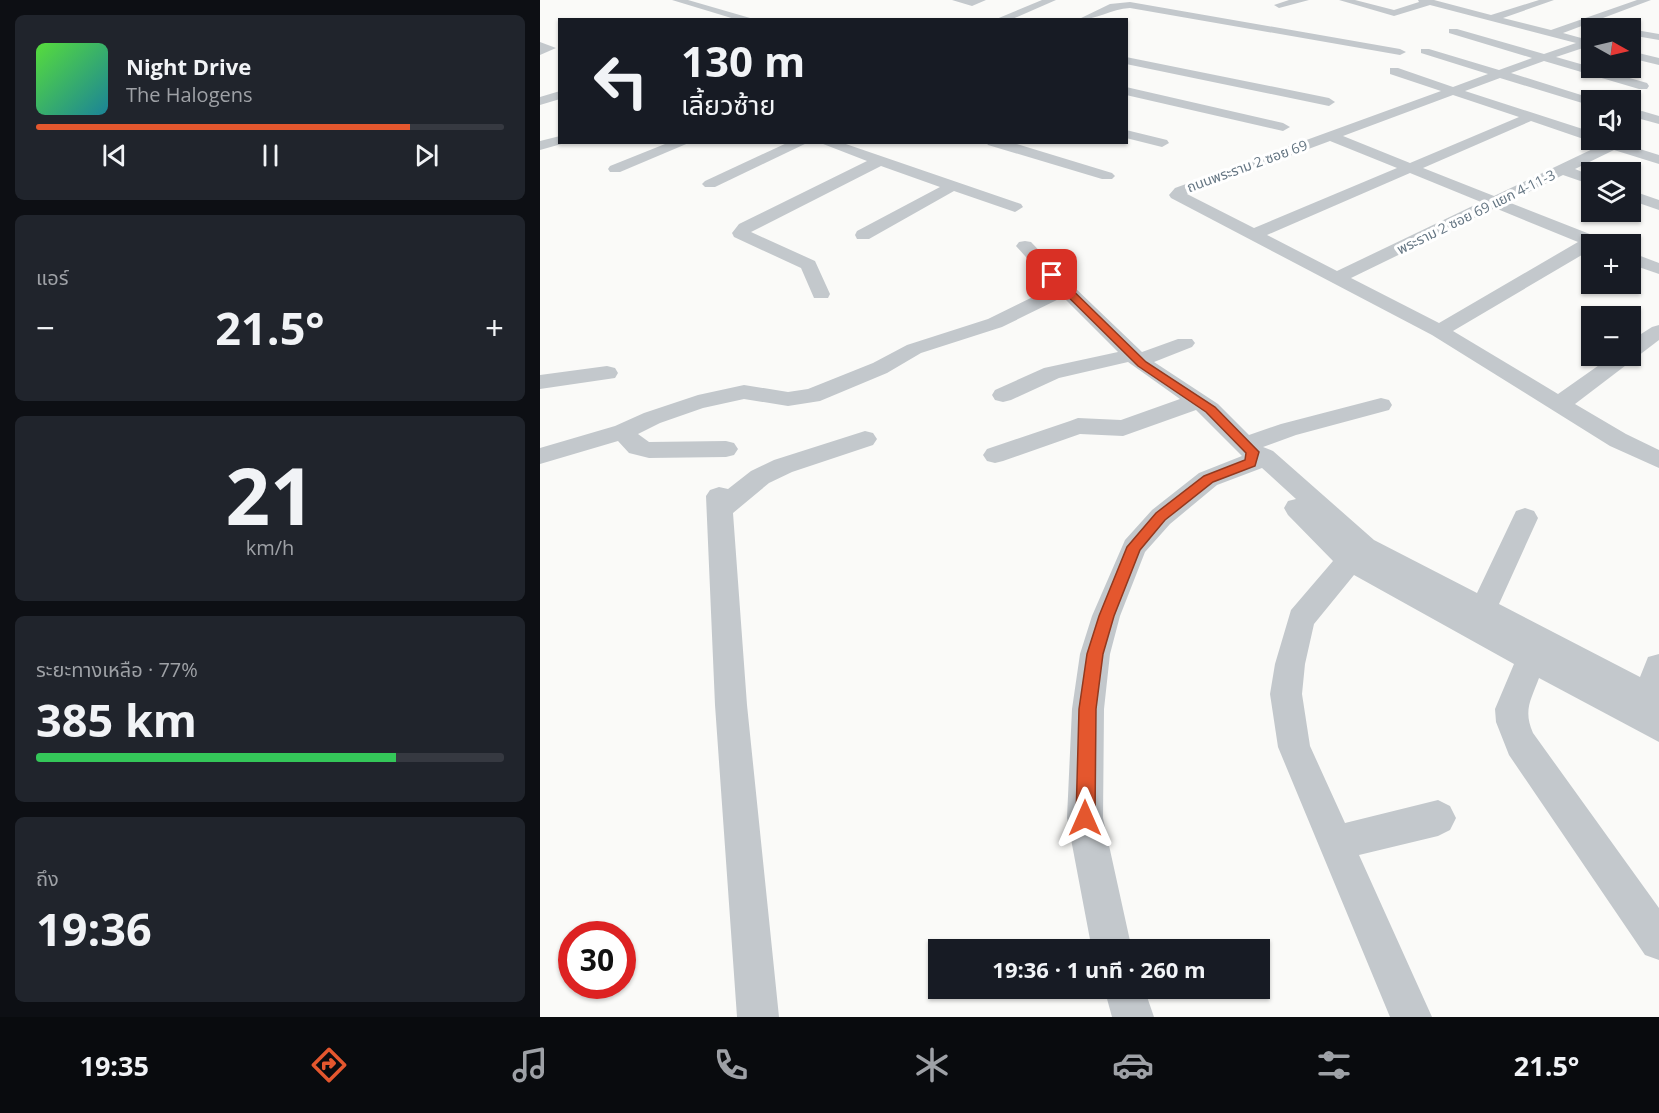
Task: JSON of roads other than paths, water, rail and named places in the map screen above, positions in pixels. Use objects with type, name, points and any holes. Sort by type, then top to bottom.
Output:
[{"type":"street","points":[[677,0],[744,18]]},
{"type":"street","points":[[957,0],[972,3],[981,0]]},
{"type":"street","points":[[1004,18],[1051,0]]},
{"type":"street","points":[[1153,9],[1172,0]]},
{"type":"street","points":[[1279,5],[1304,0]]},
{"type":"street","points":[[1344,0],[1394,13],[1433,1],[1581,41]]},
{"type":"street","points":[[1549,0],[1453,31],[1643,86]]},
{"type":"street","points":[[1092,2],[1113,6],[1130,5],[1401,52]]},
{"type":"street","points":[[1606,2],[1633,3],[1659,9]]},
{"type":"street","points":[[1633,3],[1648,12]]},
{"type":"street","points":[[1596,18],[1633,3]]},
{"type":"street","points":[[1086,18],[1113,6]]},
{"type":"street","points":[[1222,21],[1239,10]]},
{"type":"street","points":[[1289,32],[1306,21]]},
{"type":"street","points":[[1553,33],[1581,23]]},
{"type":"street","points":[[1365,46],[1380,34]]},
{"type":"street","points":[[1641,34],[1658,38]]},
{"type":"street","points":[[540,45],[550,48],[540,52]]},
{"type":"street","name":"ถนนพระราม 2 ซอย 69","points":[[1581,47],[1542,58],[1181,191],[1177,195],[1439,331],[1558,405],[1618,440],[1659,460]]},
{"type":"street","points":[[1425,51],[1581,99]]},
{"type":"street","points":[[1641,57],[1659,62]]},
{"type":"street","points":[[540,61],[558,58]]},
{"type":"street","points":[[1128,60],[1329,102]]},
{"type":"street","points":[[1394,71],[1581,133]]},
{"type":"street","points":[[1128,92],[1283,127]]},
{"type":"street","points":[[540,101],[558,96]]},
{"type":"street","points":[[1642,115],[1659,120]]},
{"type":"street","points":[[1253,235],[1532,116]]},
{"type":"street","points":[[1128,134],[1162,143]]},
{"type":"street","points":[[1331,136],[1581,237]]},
{"type":"street","points":[[540,146],[558,141]]},
{"type":"street","points":[[615,169],[679,144]]},
{"type":"street","points":[[710,184],[798,144]]},
{"type":"street","points":[[831,144],[1015,207]]},
{"type":"street","points":[[1000,144],[1107,176]]},
{"type":"street","name":"พระราม 2 ซอย 69 แยก 4-11-3","points":[[1337,278],[1563,170],[1594,150]]},
{"type":"street","points":[[1630,150],[1659,160]]},
{"type":"street","points":[[821,294],[809,265],[740,233],[745,228],[879,161]]},
{"type":"street","points":[[1563,170],[1581,177]]},
{"type":"street","points":[[863,235],[953,186]]},
{"type":"street","points":[[1641,199],[1659,205]]},
{"type":"street","points":[[1025,246],[1065,289],[1136,358],[1218,417],[1357,554],[1535,650],[1659,727]]},
{"type":"street","points":[[1439,331],[1581,251]]},
{"type":"street","points":[[1641,262],[1659,269]]},
{"type":"street","points":[[540,456],[623,432],[661,414],[698,402],[744,392],[788,399],[812,396],[880,368],[914,349],[995,322],[1065,289]]},
{"type":"street","points":[[1641,343],[1659,331]]},
{"type":"street","points":[[1003,395],[1052,373],[1136,358],[1185,343]]},
{"type":"street","points":[[1558,405],[1611,366]]},
{"type":"street","points":[[540,382],[607,373]]},
{"type":"street","points":[[995,455],[1078,426],[1123,428],[1198,401]]},
{"type":"street","points":[[1110,939],[1085,818],[1088,709],[1095,654],[1134,547],[1161,517],[1208,479],[1321,420],[1381,405]]},
{"type":"street","points":[[623,432],[637,447],[649,450],[726,449]]},
{"type":"street","points":[[758,1017],[732,705],[719,502],[783,466],[865,439]]},
{"type":"street","points":[[1483,609],[1525,518]]},
{"type":"street","points":[[1357,554],[1483,609],[1535,650],[1654,701],[1659,667]]},
{"type":"street","points":[[1357,554],[1301,619],[1290,664],[1286,694],[1294,747],[1412,1017]]},
{"type":"street","points":[[1535,650],[1511,709],[1512,722],[1521,744],[1659,941]]},
{"type":"street","points":[[1334,843],[1438,818]]},
{"type":"street","points":[[1127,999],[1133,1017]]}]
